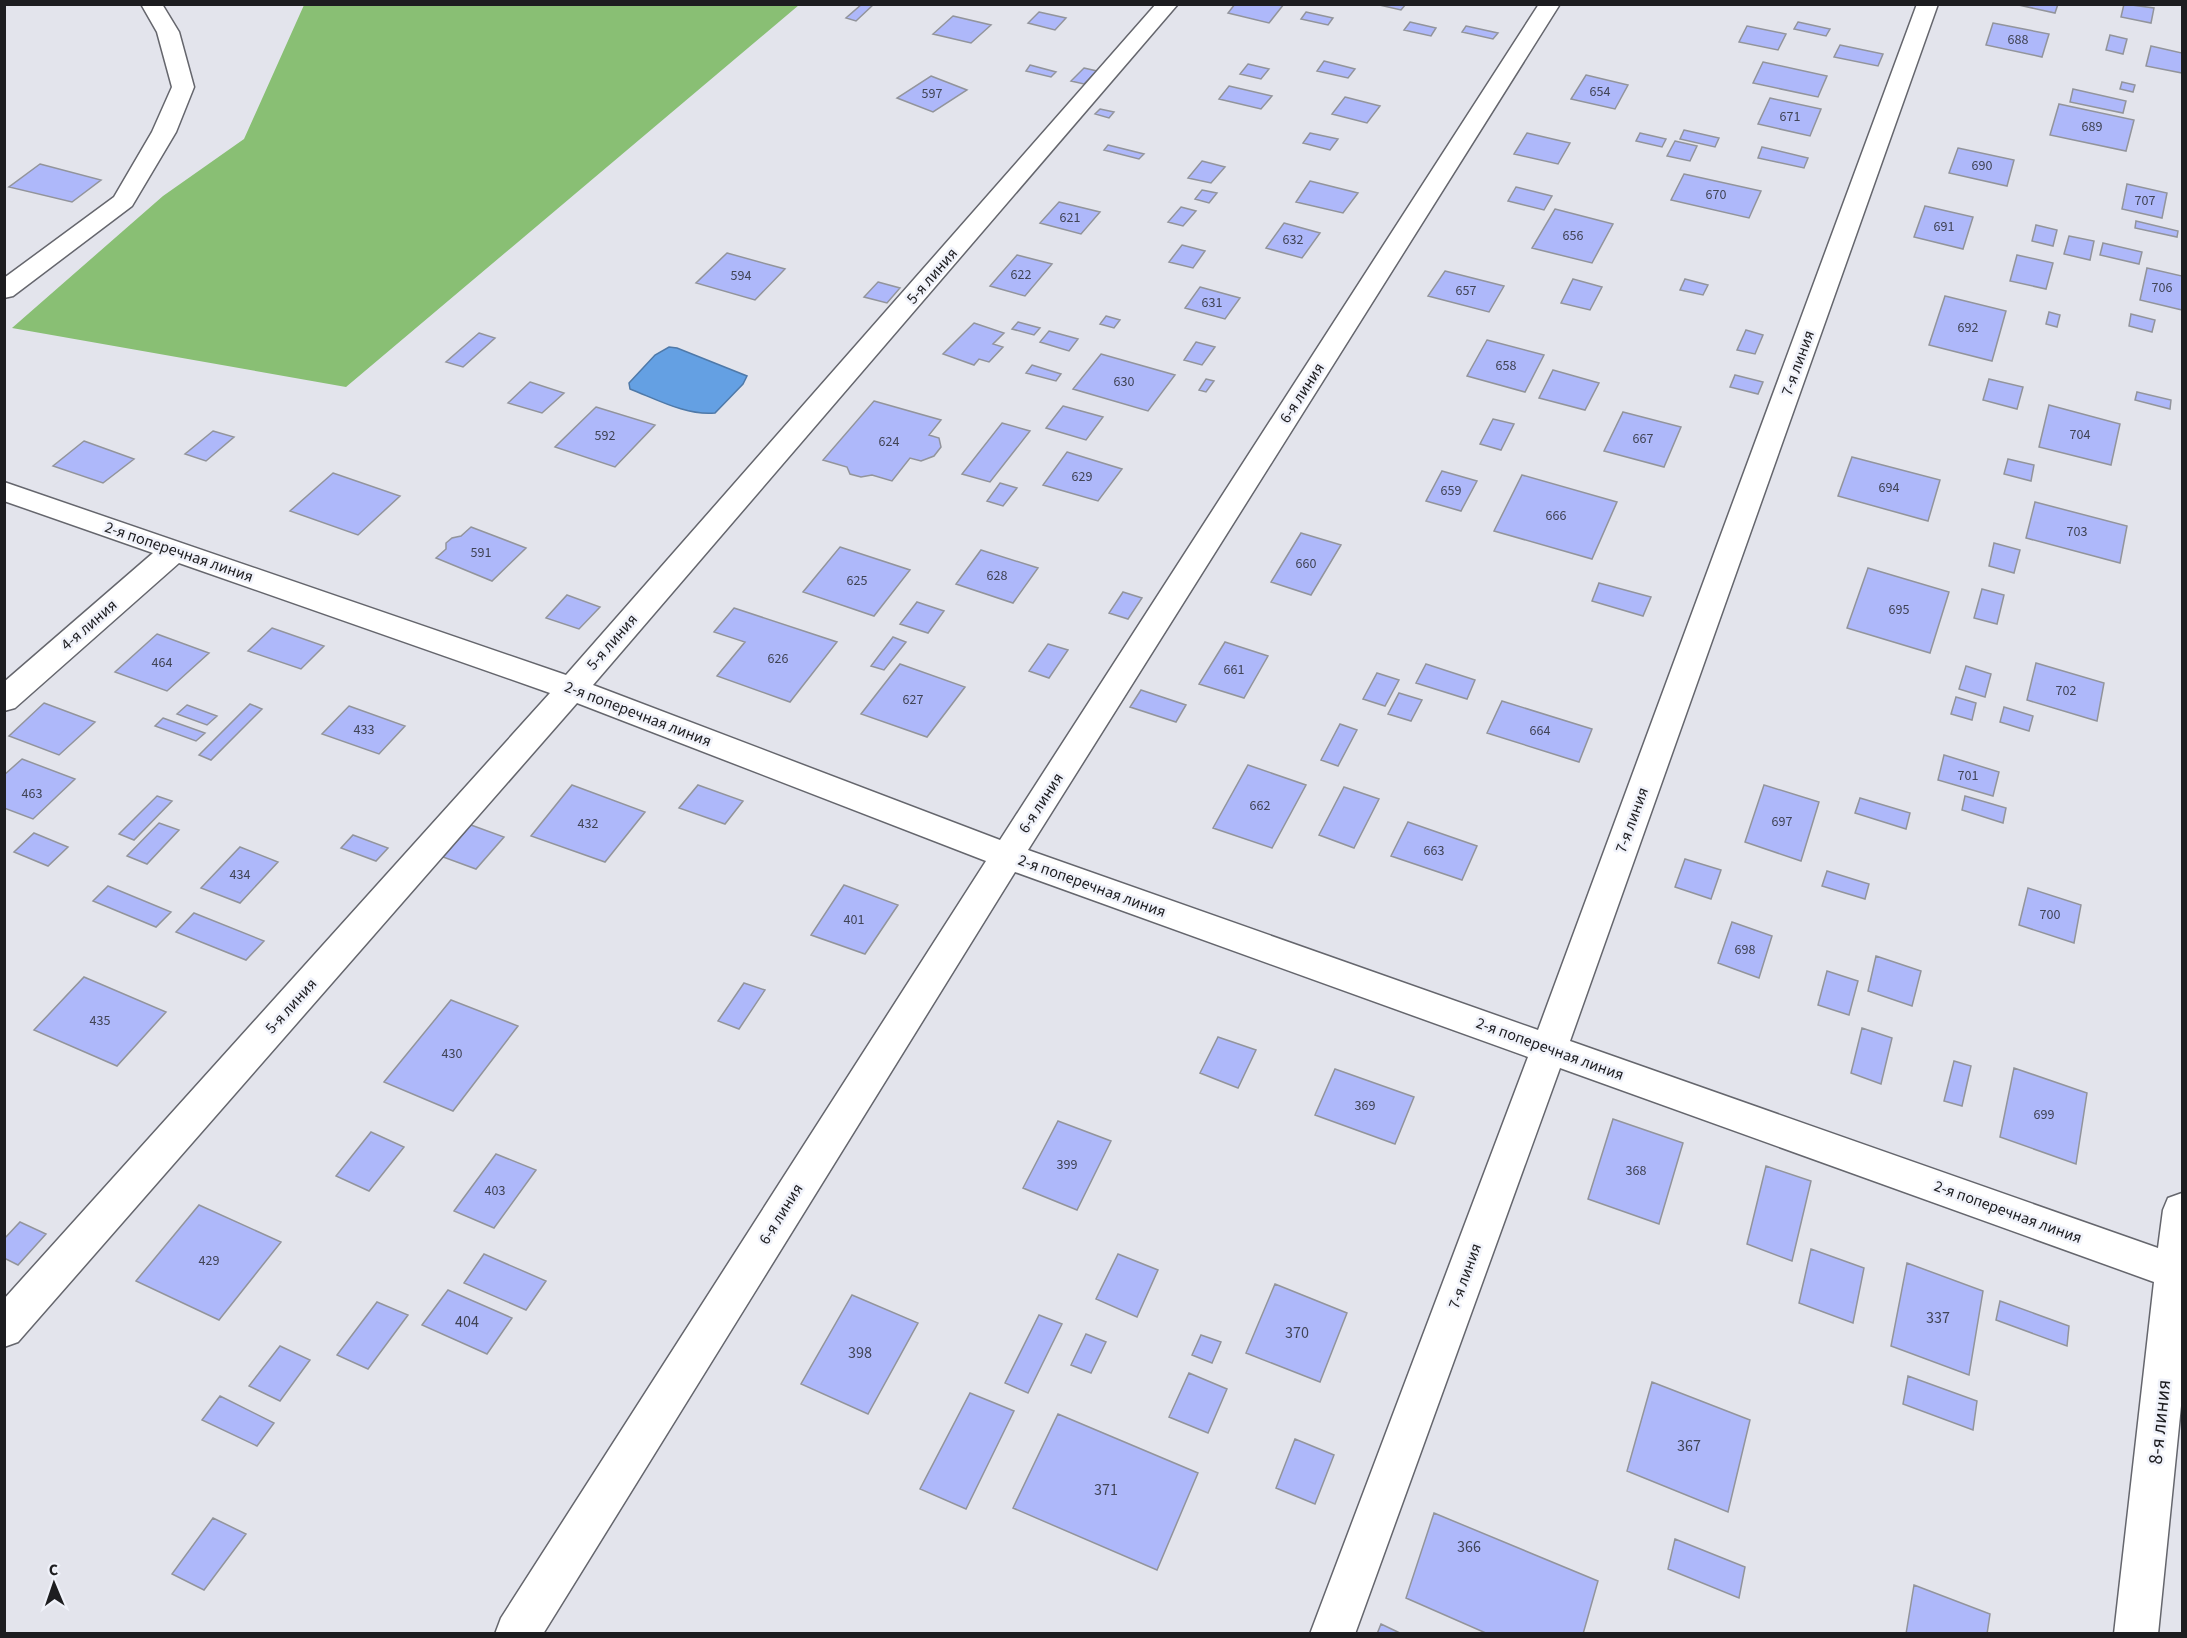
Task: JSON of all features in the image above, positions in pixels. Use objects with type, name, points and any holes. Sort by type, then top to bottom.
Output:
[{"type":"street","points":[[4,291],[123,201],[164,132],[183,87],[168,32],[151,4]]},
{"type":"street","name":"5-я линия","points":[[4,1329],[572,689],[1168,4]]},
{"type":"street","name":"6-я линия","points":[[517,1634],[1007,856],[1550,4]]},
{"type":"street","name":"7-я линия","points":[[1332,1634],[1549,1048],[1928,4]]},
{"type":"street","name":"2-я поперечная линия","points":[[4,491],[572,689],[1007,856],[2179,1273]]},
{"type":"street","name":"4-я линия","points":[[4,700],[174,550]]},
{"type":"street","name":"8-я линия","points":[[2136,1634],[2179,1273],[2182,1210]]},
{"type":"green space","points":[[304,4],[799,5],[346,387],[12,328],[163,196],[244,139]]},
{"type":"water","points":[[669,347],[677,348],[747,376],[743,384],[715,413],[683,409],[630,389],[629,383],[655,355]]},
{"type":"building","points":[[862,4],[874,4],[856,21],[846,18]]},
{"type":"building","points":[[1235,4],[1284,4],[1269,23],[1228,13]]},
{"type":"building","points":[[1375,4],[1406,4],[1401,10]]},
{"type":"building","points":[[2014,4],[2058,4],[2055,13]]},
{"type":"building","points":[[2124,4],[2154,8],[2151,23],[2121,17]]},
{"type":"building","points":[[1039,12],[1066,18],[1055,30],[1028,23]]},
{"type":"building","points":[[1306,12],[1333,18],[1328,25],[1301,19]]},
{"type":"building","points":[[953,16],[991,25],[971,43],[933,34]]},
{"type":"building","points":[[1410,22],[1436,28],[1431,36],[1404,30]]},
{"type":"building","points":[[1798,22],[1830,29],[1826,36],[1794,29]]},
{"type":"building","points":[[1993,23],[2049,34],[2042,57],[1986,45]]},
{"type":"building","points":[[1466,26],[1498,33],[1493,39],[1462,32]]},
{"type":"building","points":[[1747,26],[1786,34],[1778,50],[1739,42]]},
{"type":"building","points":[[2110,35],[2127,39],[2123,54],[2106,50]]},
{"type":"building","points":[[1840,45],[1883,54],[1878,66],[1834,57]]},
{"type":"building","points":[[2151,46],[2182,53],[2182,73],[2146,66]]},
{"type":"building","points":[[1324,61],[1355,69],[1348,78],[1317,71]]},
{"type":"building","points":[[1763,62],[1827,76],[1818,97],[1753,83]]},
{"type":"building","points":[[1248,64],[1269,69],[1261,79],[1240,74]]},
{"type":"building","points":[[1030,65],[1056,72],[1051,77],[1026,71]]},
{"type":"building","points":[[1084,68],[1097,71],[1084,84],[1071,81]]},
{"type":"building","points":[[1586,75],[1628,85],[1615,109],[1571,99]]},
{"type":"building","points":[[931,76],[967,90],[933,112],[897,98]]},
{"type":"building","points":[[2122,82],[2135,85],[2133,92],[2120,89]]},
{"type":"building","points":[[1229,86],[1272,96],[1261,109],[1219,99]]},
{"type":"building","points":[[2073,89],[2126,101],[2123,113],[2070,102]]},
{"type":"building","points":[[1345,97],[1380,106],[1367,123],[1332,114]]},
{"type":"building","points":[[1770,98],[1821,109],[1810,136],[1758,124]]},
{"type":"building","points":[[2059,104],[2134,120],[2126,151],[2050,135]]},
{"type":"building","points":[[1100,109],[1114,112],[1109,118],[1095,114]]},
{"type":"building","points":[[1684,130],[1719,138],[1715,147],[1680,139]]},
{"type":"building","points":[[1310,133],[1338,139],[1330,150],[1303,143]]},
{"type":"building","points":[[1527,133],[1570,143],[1558,164],[1514,154]]},
{"type":"building","points":[[1640,133],[1666,139],[1662,147],[1636,141]]},
{"type":"building","points":[[1675,141],[1697,146],[1690,161],[1667,156]]},
{"type":"building","points":[[1108,145],[1144,154],[1139,159],[1104,150]]},
{"type":"building","points":[[1762,147],[1808,158],[1804,168],[1758,158]]},
{"type":"building","points":[[1958,148],[2014,160],[2007,186],[1949,173]]},
{"type":"building","points":[[1202,161],[1225,167],[1211,183],[1188,178]]},
{"type":"building","points":[[40,164],[101,180],[72,202],[9,187]]},
{"type":"building","points":[[1684,174],[1761,191],[1749,218],[1671,200]]},
{"type":"building","points":[[1310,181],[1358,193],[1343,213],[1296,202]]},
{"type":"building","points":[[2127,184],[2167,193],[2162,218],[2122,209]]},
{"type":"building","points":[[1516,187],[1552,196],[1544,210],[1508,201]]},
{"type":"building","points":[[1202,190],[1217,193],[1209,203],[1195,199]]},
{"type":"building","points":[[1059,202],[1100,212],[1081,234],[1040,223]]},
{"type":"building","points":[[1925,206],[1973,217],[1963,249],[1914,237]]},
{"type":"building","points":[[1181,207],[1196,211],[1183,226],[1168,222]]},
{"type":"building","points":[[1555,209],[1613,224],[1592,263],[1532,248]]},
{"type":"building","points":[[2136,221],[2178,231],[2177,237],[2135,228]]},
{"type":"building","points":[[1284,223],[1320,233],[1302,258],[1266,248]]},
{"type":"building","points":[[2036,225],[2057,230],[2053,246],[2032,241]]},
{"type":"building","points":[[2069,236],[2094,241],[2090,260],[2064,254]]},
{"type":"building","points":[[2103,243],[2142,252],[2139,264],[2100,255]]},
{"type":"building","points":[[1182,245],[1205,251],[1193,268],[1169,262]]},
{"type":"building","points":[[727,253],[785,269],[755,300],[696,283]]},
{"type":"building","points":[[1017,255],[1052,264],[1025,296],[990,286]]},
{"type":"building","points":[[2017,255],[2053,263],[2046,289],[2010,281]]},
{"type":"building","points":[[2147,268],[2182,276],[2182,310],[2140,300]]},
{"type":"building","points":[[1445,271],[1504,286],[1489,312],[1428,296]]},
{"type":"building","points":[[1573,279],[1602,287],[1590,310],[1561,303]]},
{"type":"building","points":[[1685,279],[1708,285],[1703,295],[1680,290]]},
{"type":"building","points":[[878,282],[900,288],[887,303],[864,297]]},
{"type":"building","points":[[1200,287],[1240,298],[1225,319],[1185,308]]},
{"type":"building","points":[[1945,296],[2006,311],[1992,361],[1929,345]]},
{"type":"building","points":[[2049,312],[2060,315],[2057,327],[2046,324]]},
{"type":"building","points":[[2131,314],[2155,320],[2152,332],[2129,326]]},
{"type":"building","points":[[1106,316],[1120,320],[1114,328],[1100,324]]},
{"type":"building","points":[[1018,322],[1040,328],[1034,335],[1012,329]]},
{"type":"building","points":[[974,323],[1004,333],[993,344],[1003,347],[989,362],[979,359],[974,365],[943,354]]},
{"type":"building","points":[[1746,330],[1763,335],[1755,354],[1737,350]]},
{"type":"building","points":[[1049,331],[1078,339],[1069,351],[1040,342]]},
{"type":"building","points":[[479,333],[495,338],[463,367],[446,362]]},
{"type":"building","points":[[1487,340],[1544,355],[1525,392],[1467,376]]},
{"type":"building","points":[[1196,342],[1215,347],[1202,365],[1184,360]]},
{"type":"building","points":[[1101,354],[1175,375],[1148,411],[1073,389]]},
{"type":"building","points":[[1032,365],[1061,374],[1056,381],[1026,373]]},
{"type":"building","points":[[1553,370],[1599,383],[1585,410],[1539,398]]},
{"type":"building","points":[[1735,375],[1763,382],[1758,394],[1730,387]]},
{"type":"building","points":[[1206,379],[1214,381],[1206,392],[1199,390]]},
{"type":"building","points":[[1989,379],[2023,387],[2017,409],[1983,400]]},
{"type":"building","points":[[530,382],[564,393],[542,413],[508,403]]},
{"type":"building","points":[[2137,392],[2171,400],[2170,409],[2135,400]]},
{"type":"building","points":[[874,401],[941,420],[929,435],[939,438],[941,447],[934,456],[921,461],[910,458],[892,481],[872,475],[861,477],[850,474],[847,467],[823,460]]},
{"type":"building","points":[[2049,405],[2120,424],[2111,465],[2039,447]]},
{"type":"building","points":[[1063,406],[1103,417],[1086,440],[1046,428]]},
{"type":"building","points":[[596,407],[655,425],[615,467],[555,447]]},
{"type":"building","points":[[1623,412],[1681,427],[1664,467],[1604,451]]},
{"type":"building","points":[[1493,419],[1514,424],[1501,450],[1480,444]]},
{"type":"building","points":[[1002,423],[1030,431],[990,482],[962,474]]},
{"type":"building","points":[[213,431],[234,437],[206,461],[185,454]]},
{"type":"building","points":[[84,441],[134,459],[103,483],[53,466]]},
{"type":"building","points":[[1067,452],[1122,469],[1098,501],[1043,485]]},
{"type":"building","points":[[1852,457],[1940,480],[1928,521],[1838,496]]},
{"type":"building","points":[[2008,459],[2034,465],[2031,481],[2004,474]]},
{"type":"building","points":[[1442,471],[1477,481],[1461,511],[1426,501]]},
{"type":"building","points":[[333,473],[400,496],[358,535],[290,511]]},
{"type":"building","points":[[1522,475],[1617,502],[1592,559],[1494,531]]},
{"type":"building","points":[[1000,483],[1017,488],[1003,506],[987,501]]},
{"type":"building","points":[[2035,502],[2127,526],[2120,563],[2026,538]]},
{"type":"building","points":[[471,527],[526,548],[492,581],[436,558],[446,549],[446,543],[452,538],[461,536]]},
{"type":"building","points":[[1301,533],[1341,545],[1311,595],[1271,582]]},
{"type":"building","points":[[1994,543],[2020,550],[2014,573],[1989,566]]},
{"type":"building","points":[[840,547],[910,570],[874,616],[803,592]]},
{"type":"building","points":[[981,550],[1038,568],[1013,603],[956,584]]},
{"type":"building","points":[[1868,568],[1949,592],[1930,653],[1847,628]]},
{"type":"building","points":[[1599,583],[1651,597],[1643,616],[1592,601]]},
{"type":"building","points":[[1982,589],[2004,595],[1997,624],[1974,618]]},
{"type":"building","points":[[1123,592],[1142,598],[1128,619],[1109,613]]},
{"type":"building","points":[[567,595],[600,607],[579,629],[546,618]]},
{"type":"building","points":[[917,602],[944,611],[928,633],[900,624]]},
{"type":"building","points":[[734,608],[837,642],[790,702],[717,676],[745,642],[714,632]]},
{"type":"building","points":[[272,628],[324,646],[301,669],[248,651]]},
{"type":"building","points":[[157,634],[209,653],[167,691],[115,672]]},
{"type":"building","points":[[893,637],[906,642],[884,670],[871,666]]},
{"type":"building","points":[[1225,642],[1268,656],[1244,698],[1199,684]]},
{"type":"building","points":[[1048,644],[1068,650],[1049,678],[1029,671]]},
{"type":"building","points":[[2036,663],[2104,683],[2097,721],[2027,700]]},
{"type":"building","points":[[900,664],[965,687],[927,737],[861,714]]},
{"type":"building","points":[[1426,664],[1475,680],[1467,699],[1416,683]]},
{"type":"building","points":[[1966,666],[1991,674],[1985,697],[1959,689]]},
{"type":"building","points":[[1377,673],[1399,680],[1385,706],[1363,699]]},
{"type":"building","points":[[1141,690],[1186,705],[1176,722],[1130,707]]},
{"type":"building","points":[[1399,693],[1422,700],[1411,721],[1388,714]]},
{"type":"building","points":[[1956,697],[1976,703],[1972,720],[1951,714]]},
{"type":"building","points":[[1502,701],[1592,729],[1579,762],[1487,733]]},
{"type":"building","points":[[44,703],[95,722],[59,755],[9,736]]},
{"type":"building","points":[[250,704],[262,709],[211,760],[199,755]]},
{"type":"building","points":[[187,705],[217,716],[207,725],[177,714]]},
{"type":"building","points":[[349,706],[405,726],[379,754],[322,734]]},
{"type":"building","points":[[2004,707],[2033,716],[2029,731],[2000,722]]},
{"type":"building","points":[[163,718],[205,733],[196,741],[155,726]]},
{"type":"building","points":[[1340,724],[1357,730],[1338,766],[1321,760]]},
{"type":"building","points":[[1944,755],[1999,772],[1993,796],[1938,780]]},
{"type":"building","points":[[22,759],[75,779],[33,819],[4,808],[4,775]]},
{"type":"building","points":[[1248,765],[1306,785],[1272,848],[1213,828]]},
{"type":"building","points":[[572,785],[645,812],[605,862],[531,836]]},
{"type":"building","points":[[698,785],[743,801],[725,824],[679,808]]},
{"type":"building","points":[[1764,785],[1819,802],[1801,861],[1745,842]]},
{"type":"building","points":[[1344,787],[1379,799],[1354,848],[1319,835]]},
{"type":"building","points":[[157,796],[172,801],[134,840],[119,834]]},
{"type":"building","points":[[1965,796],[2006,808],[2003,823],[1962,810]]},
{"type":"building","points":[[1860,798],[1910,813],[1906,829],[1855,813]]},
{"type":"building","points":[[1408,822],[1477,846],[1462,880],[1391,856]]},
{"type":"building","points":[[159,823],[179,830],[147,864],[127,856]]},
{"type":"building","points":[[471,825],[504,837],[476,869],[443,857]]},
{"type":"building","points":[[34,833],[68,847],[48,866],[14,852]]},
{"type":"building","points":[[353,835],[388,848],[376,861],[341,848]]},
{"type":"building","points":[[240,847],[278,862],[240,903],[201,888]]},
{"type":"building","points":[[1685,859],[1721,870],[1711,899],[1675,887]]},
{"type":"building","points":[[1827,871],[1869,884],[1865,899],[1822,886]]},
{"type":"building","points":[[844,885],[898,905],[865,954],[811,935]]},
{"type":"building","points":[[108,886],[171,912],[156,927],[93,901]]},
{"type":"building","points":[[2028,888],[2081,905],[2074,943],[2019,925]]},
{"type":"building","points":[[194,913],[264,941],[246,960],[176,932]]},
{"type":"building","points":[[1732,922],[1772,936],[1759,978],[1718,963]]},
{"type":"building","points":[[1876,956],[1921,971],[1912,1006],[1868,991]]},
{"type":"building","points":[[1827,971],[1858,981],[1849,1015],[1818,1005]]},
{"type":"building","points":[[84,977],[166,1012],[117,1066],[34,1030]]},
{"type":"building","points":[[744,983],[765,990],[739,1029],[718,1021]]},
{"type":"building","points":[[451,1000],[518,1026],[453,1111],[384,1082]]},
{"type":"building","points":[[1862,1028],[1892,1038],[1881,1084],[1851,1073]]},
{"type":"building","points":[[1218,1037],[1256,1050],[1238,1088],[1200,1073]]},
{"type":"building","points":[[1954,1061],[1971,1066],[1962,1106],[1944,1101]]},
{"type":"building","points":[[2014,1068],[2087,1093],[2076,1164],[2000,1137]]},
{"type":"building","points":[[1335,1069],[1414,1097],[1395,1144],[1315,1115]]},
{"type":"building","points":[[1613,1119],[1683,1143],[1659,1224],[1588,1199]]},
{"type":"building","points":[[1058,1121],[1111,1141],[1077,1210],[1023,1188]]},
{"type":"building","points":[[371,1132],[404,1147],[369,1191],[336,1176]]},
{"type":"building","points":[[496,1154],[536,1170],[494,1228],[454,1211]]},
{"type":"building","points":[[1766,1166],[1811,1181],[1792,1261],[1747,1244]]},
{"type":"building","points":[[199,1205],[281,1242],[219,1320],[136,1281]]},
{"type":"building","points":[[20,1222],[46,1234],[18,1265],[4,1258],[4,1239]]},
{"type":"building","points":[[1811,1249],[1864,1268],[1853,1323],[1799,1303]]},
{"type":"building","points":[[484,1254],[546,1281],[526,1310],[464,1283]]},
{"type":"building","points":[[1118,1254],[1158,1270],[1137,1317],[1096,1299]]},
{"type":"building","points":[[1907,1263],[1983,1291],[1969,1375],[1891,1346]]},
{"type":"building","points":[[1275,1284],[1347,1313],[1320,1382],[1246,1353]]},
{"type":"building","points":[[448,1290],[512,1318],[487,1354],[422,1325]]},
{"type":"building","points":[[852,1295],[918,1323],[868,1414],[801,1384]]},
{"type":"building","points":[[2000,1301],[2069,1326],[2067,1346],[1996,1320]]},
{"type":"building","points":[[377,1302],[408,1315],[368,1369],[337,1355]]},
{"type":"building","points":[[1039,1315],[1062,1324],[1028,1393],[1005,1383]]},
{"type":"building","points":[[1086,1334],[1106,1342],[1091,1373],[1071,1365]]},
{"type":"building","points":[[1201,1335],[1221,1342],[1212,1363],[1192,1355]]},
{"type":"building","points":[[280,1346],[310,1360],[280,1401],[249,1386]]},
{"type":"building","points":[[1189,1373],[1227,1389],[1208,1433],[1169,1417]]},
{"type":"building","points":[[1908,1376],[1977,1401],[1973,1430],[1903,1404]]},
{"type":"building","points":[[1652,1382],[1750,1420],[1728,1512],[1627,1471]]},
{"type":"building","points":[[970,1393],[1014,1411],[966,1509],[920,1489]]},
{"type":"building","points":[[220,1396],[274,1423],[257,1446],[202,1420]]},
{"type":"building","points":[[1058,1414],[1198,1473],[1157,1570],[1013,1508]]},
{"type":"building","points":[[1295,1439],[1334,1455],[1315,1504],[1276,1488]]},
{"type":"building","points":[[1434,1513],[1598,1581],[1583,1634],[1488,1634],[1406,1598]]},
{"type":"building","points":[[213,1518],[246,1534],[204,1590],[172,1574]]},
{"type":"building","points":[[1675,1539],[1745,1567],[1739,1598],[1668,1569]]},
{"type":"building","points":[[1914,1585],[1990,1614],[1987,1634],[1906,1634]]},
{"type":"building","points":[[1381,1624],[1402,1634],[1377,1634]]}]
